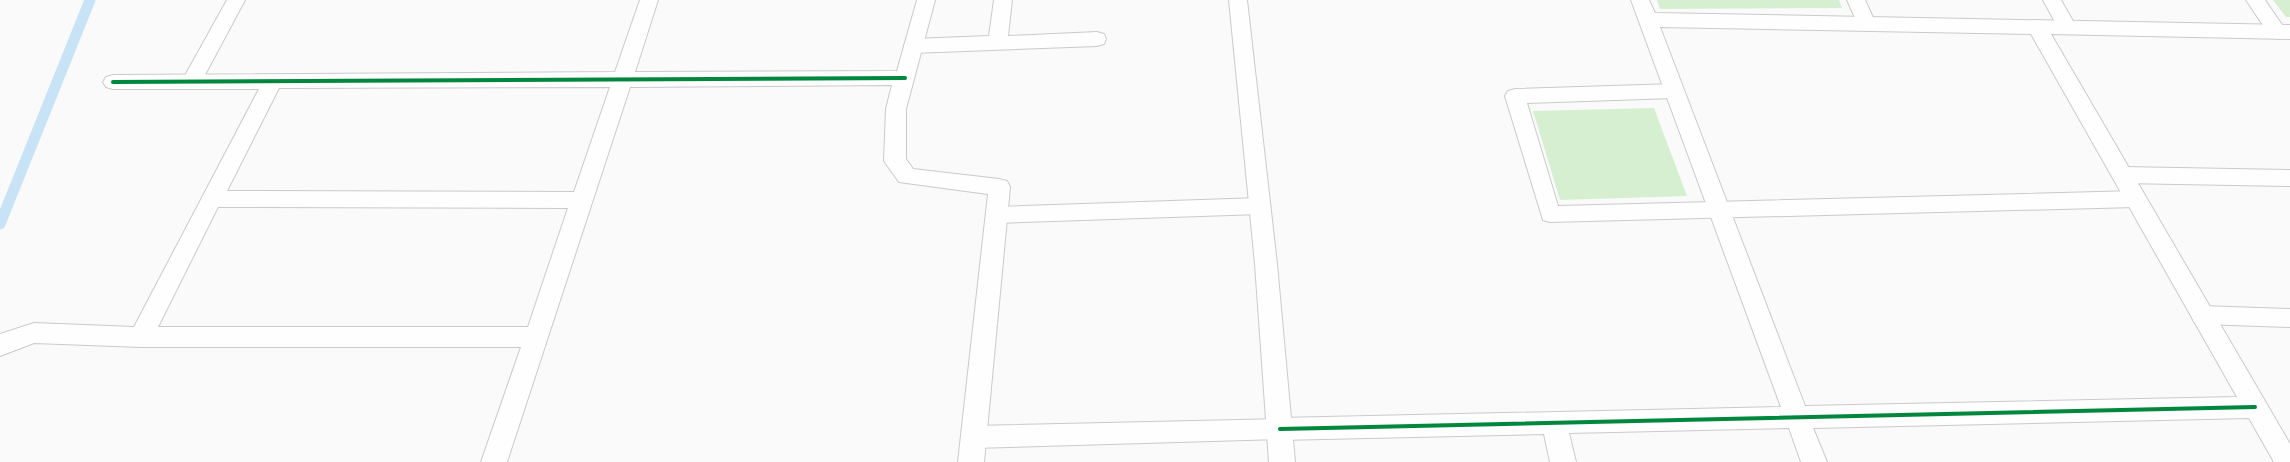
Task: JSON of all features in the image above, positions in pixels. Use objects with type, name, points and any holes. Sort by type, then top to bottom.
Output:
[{"type":"street","points":[[494,462],[534,338],[649,0]]},
{"type":"street","points":[[926,0],[896,109],[895,161],[907,176],[999,187],[971,462]]},
{"type":"street","points":[[1238,0],[1260,206],[1282,462]]},
{"type":"street","points":[[1814,462],[1643,10],[1867,24],[2284,32]]},
{"type":"street","points":[[2037,27],[2287,462]]},
{"type":"street","points":[[113,82],[623,78],[905,78]]},
{"type":"street","points":[[141,337],[273,80]]},
{"type":"street","points":[[213,199],[582,200]]},
{"type":"street","points":[[0,346],[8,341],[34,333],[141,337],[534,338]]},
{"type":"street","points":[[1280,429],[2255,407]]},
{"type":"street","points":[[1554,423],[1563,462]]},
{"type":"lane","points":[[192,81],[236,0]]},
{"type":"lane","points":[[998,43],[1003,0]]},
{"type":"lane","points":[[1856,0],[1867,24]]},
{"type":"lane","points":[[2052,0],[2068,28]]},
{"type":"lane","points":[[2255,0],[2284,32]]},
{"type":"lane","points":[[913,46],[1097,39]]},
{"type":"lane","points":[[1674,91],[1515,96],[1550,214],[1718,208],[2136,199]]},
{"type":"lane","points":[[2122,175],[2290,178]]},
{"type":"lane","points":[[996,215],[1260,206]]},
{"type":"lane","points":[[2202,315],[2290,318]]},
{"type":"lane","points":[[974,437],[1280,429]]},
{"type":"green space","points":[[1657,0],[1839,0],[1842,8],[1660,9]]},
{"type":"green space","points":[[2273,0],[2290,0],[2290,17],[2286,17]]},
{"type":"green space","points":[[1654,108],[1687,196],[1560,200],[1533,111]]},
{"type":"waterway","points":[[0,224],[90,0]]},
{"type":"cycle path","points":[[113,82],[905,78]]},
{"type":"cycle path","points":[[1280,429],[2255,407]]}]
